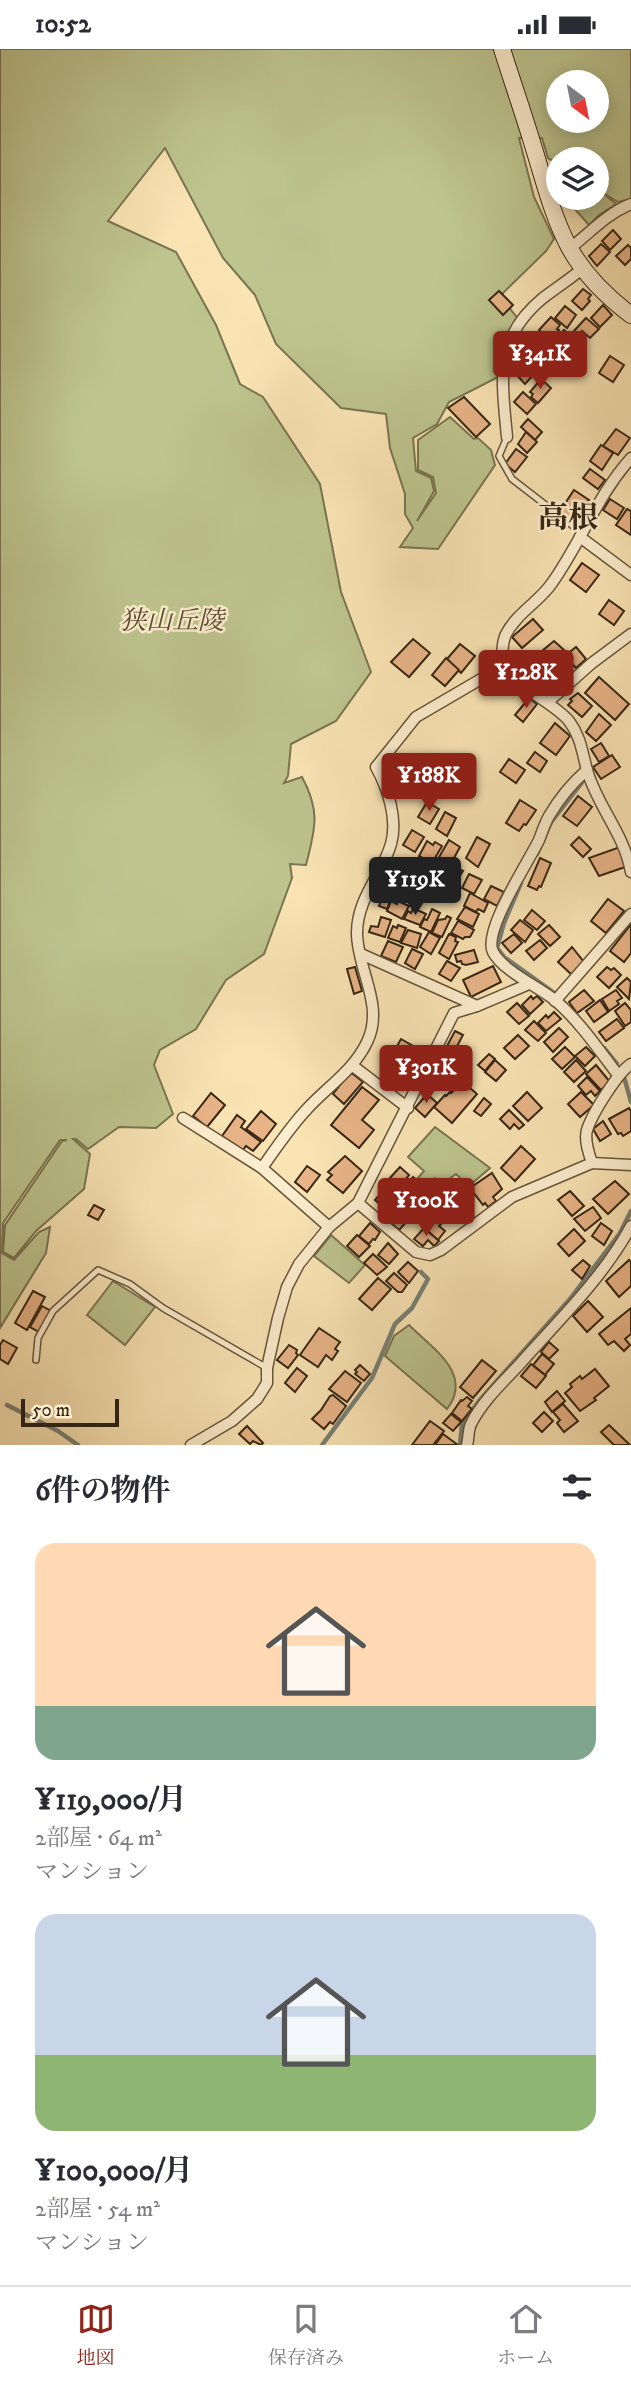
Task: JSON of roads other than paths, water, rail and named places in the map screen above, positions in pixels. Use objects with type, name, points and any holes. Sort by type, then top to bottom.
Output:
[{"type":"street","points":[[502,49],[551,209],[569,249],[601,291],[631,315]]},
{"type":"street","points":[[569,249],[603,219],[631,204]]},
{"type":"street","points":[[507,437],[502,363],[513,331],[542,299],[582,269]]},
{"type":"street","points":[[631,458],[598,502],[551,586],[514,621],[503,642],[505,665],[517,680],[568,719],[579,735],[587,770],[625,845],[631,872]]},
{"type":"street","points":[[581,535],[631,575]]},
{"type":"street","points":[[548,702],[592,663],[631,634]]},
{"type":"street","points":[[261,1168],[306,1110],[353,1066],[368,1042],[373,1021],[372,1005],[357,935],[364,899],[391,846],[394,831],[393,813],[376,767],[416,717],[505,665]]},
{"type":"street","points":[[587,770],[575,780],[549,817],[538,842],[513,883],[491,938],[491,947],[494,955],[529,984],[555,1000],[618,1075]]},
{"type":"street","points":[[555,1000],[631,914]]},
{"type":"street","points":[[361,954],[477,1006]]},
{"type":"street","points":[[191,1445],[232,1421],[257,1399],[267,1383],[267,1368],[287,1287],[299,1264],[330,1227],[358,1203],[454,1013],[529,984]]},
{"type":"street","points":[[592,1163],[586,1131],[618,1075],[631,1064]]},
{"type":"street","points":[[353,1066],[408,1108]]},
{"type":"street","points":[[183,1118],[261,1168],[330,1227]]},
{"type":"street","points":[[358,1203],[416,1252],[429,1255],[441,1250],[512,1197],[592,1163],[631,1165]]},
{"type":"street","points":[[467,1445],[469,1427],[475,1417],[498,1387],[585,1291],[631,1226]]},
{"type":"lane","points":[[507,437],[499,456],[512,479],[581,535]]},
{"type":"lane","points":[[36,1360],[38,1338],[53,1311],[98,1270],[130,1284],[163,1308],[267,1368]]},
{"type":"waterway","points":[[537,854],[551,822],[583,781]]},
{"type":"waterway","points":[[521,883],[497,948],[504,957],[553,992]]},
{"type":"waterway","points":[[604,1048],[617,1064]]},
{"type":"waterway","points":[[624,1077],[631,1102]]},
{"type":"waterway","points":[[460,1445],[462,1424],[479,1401],[570,1299],[620,1233],[631,1211]]},
{"type":"waterway","points":[[322,1445],[372,1378],[395,1324],[412,1308],[428,1279],[421,1272]]},
{"type":"waterway","points":[[7,1405],[58,1431],[78,1445]]},
{"type":"district","name":"高根","points":[[568,517]]},
{"type":"park label","name":"狭山丘陵","points":[[172,620]]}]
